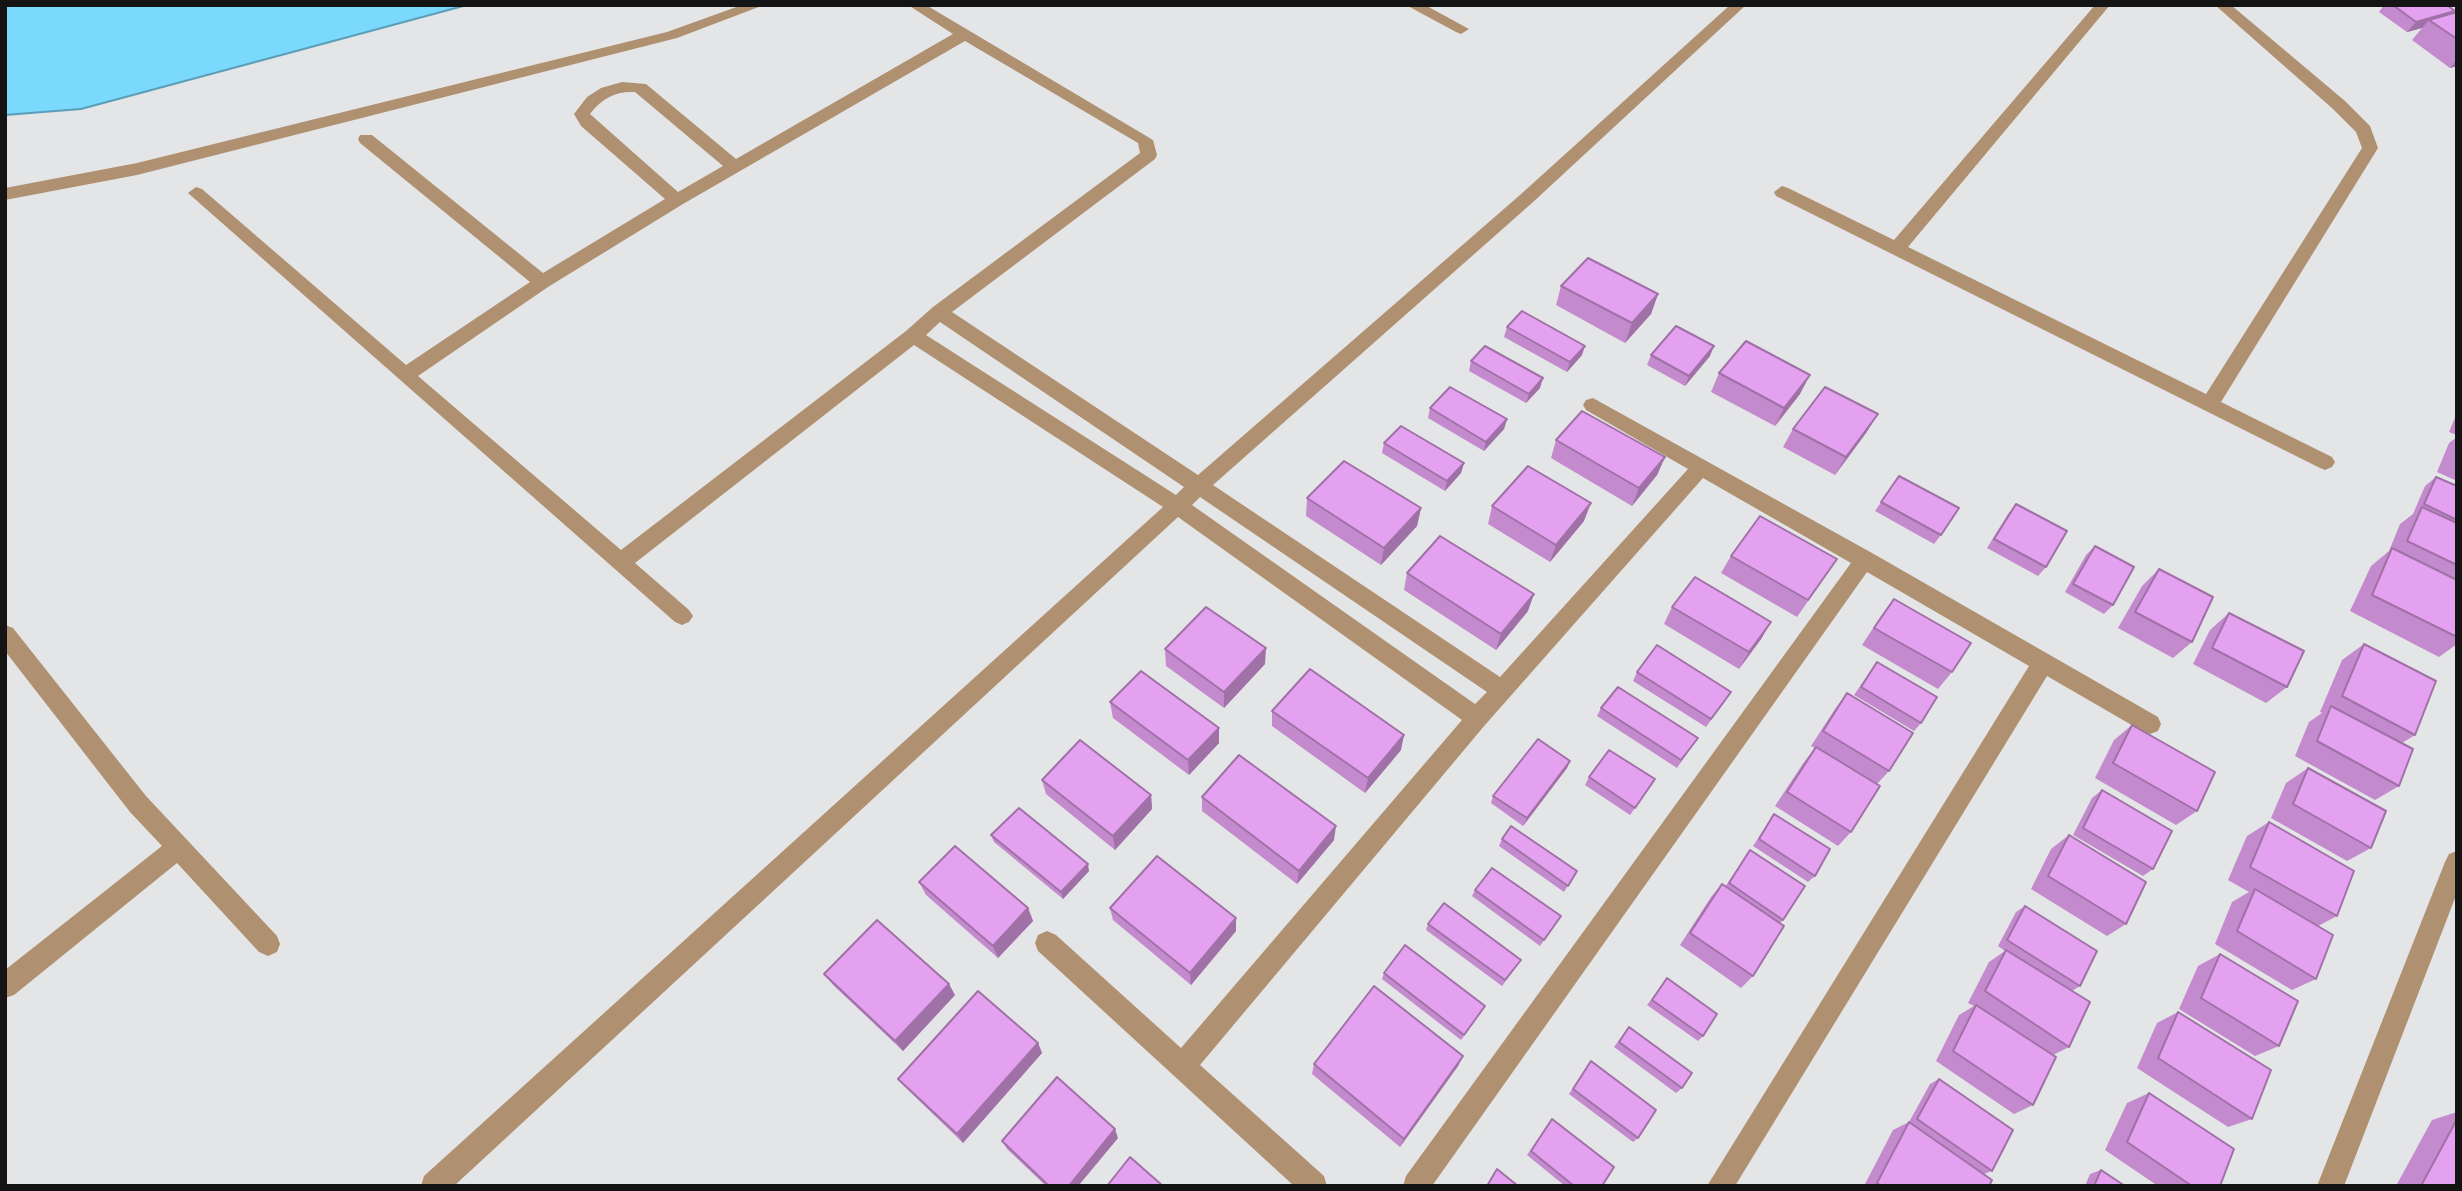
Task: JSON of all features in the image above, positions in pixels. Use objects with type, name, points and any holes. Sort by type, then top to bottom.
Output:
[{"type":"street","points":[[5,194],[137,169],[671,35],[757,5]]},
{"type":"street","points":[[621,562],[913,336],[939,312],[1149,155],[1145,140],[915,5]]},
{"type":"street","points":[[1413,5],[1461,29]]},
{"type":"street","points":[[434,1186],[1200,485],[1526,199],[1739,5]]},
{"type":"street","points":[[1897,249],[2103,5]]},
{"type":"street","points":[[2210,404],[2370,148],[2364,130],[2339,105],[2222,5]]},
{"type":"street","points":[[407,374],[542,282],[734,166],[965,34]]},
{"type":"street","points":[[677,200],[587,122],[582,114],[589,103],[604,92],[624,85],[640,88],[734,166]]},
{"type":"street","points":[[366,139],[542,282]]},
{"type":"street","points":[[1782,192],[2325,462]]},
{"type":"street","points":[[196,193],[682,616]]},
{"type":"street","points":[[939,312],[1502,690]]},
{"type":"street","points":[[913,336],[1178,506],[1477,718]]},
{"type":"street","points":[[1593,405],[2150,724]]},
{"type":"street","points":[[1183,1066],[1477,718],[1701,467]]},
{"type":"street","points":[[1416,1186],[1865,559]]},
{"type":"street","points":[[5,634],[138,804],[268,944]]},
{"type":"street","points":[[1720,1186],[2044,661]]},
{"type":"street","points":[[5,986],[178,848]]},
{"type":"street","points":[[2330,1186],[2457,862]]},
{"type":"street","points":[[1046,943],[1314,1186]]},
{"type":"water","points":[[5,5],[467,5],[81,109],[5,115]]},
{"type":"building","points":[[2393,5],[2447,5],[2455,11],[2416,22]]},
{"type":"building","points":[[2457,12],[2457,39],[2429,20]]},
{"type":"building","points":[[1588,258],[1658,294],[1632,323],[1561,286]]},
{"type":"building","points":[[1522,311],[1585,346],[1570,362],[1507,327]]},
{"type":"building","points":[[1676,326],[1714,346],[1689,376],[1651,355]]},
{"type":"building","points":[[1746,341],[1810,375],[1784,408],[1719,373]]},
{"type":"building","points":[[1485,346],[1543,378],[1529,394],[1471,361]]},
{"type":"building","points":[[1450,387],[1507,419],[1486,442],[1430,408]]},
{"type":"building","points":[[1825,387],[1878,414],[1846,457],[1793,429]]},
{"type":"building","points":[[1582,411],[1665,457],[1639,488],[1556,440]]},
{"type":"building","points":[[1401,426],[1464,463],[1447,481],[1384,443]]},
{"type":"building","points":[[1344,461],[1421,508],[1384,548],[1307,498]]},
{"type":"building","points":[[1528,466],[1591,503],[1556,545],[1492,506]]},
{"type":"building","points":[[1899,476],[1959,508],[1941,535],[1881,502]]},
{"type":"building","points":[[2436,477],[2457,486],[2457,520],[2424,504]]},
{"type":"building","points":[[2016,504],[2067,531],[2046,567],[1994,539]]},
{"type":"building","points":[[2422,507],[2457,523],[2457,565],[2407,541]]},
{"type":"building","points":[[1760,516],[1837,559],[1808,600],[1731,556]]},
{"type":"building","points":[[1440,536],[1534,594],[1501,634],[1407,573]]},
{"type":"building","points":[[2095,546],[2134,567],[2113,605],[2073,584]]},
{"type":"building","points":[[2392,548],[2457,580],[2457,637],[2372,595]]},
{"type":"building","points":[[2159,569],[2213,597],[2192,642],[2135,612]]},
{"type":"building","points":[[1695,577],[1771,622],[1749,652],[1672,607]]},
{"type":"building","points":[[1894,599],[1971,643],[1952,672],[1874,628]]},
{"type":"building","points":[[1206,607],[1266,648],[1224,692],[1165,649]]},
{"type":"building","points":[[2229,613],[2304,651],[2287,687],[2212,648]]},
{"type":"building","points":[[2364,644],[2436,681],[2415,735],[2342,696]]},
{"type":"building","points":[[1657,645],[1731,692],[1711,719],[1637,672]]},
{"type":"building","points":[[1877,662],[1937,697],[1921,723],[1861,687]]},
{"type":"building","points":[[1310,669],[1404,735],[1368,778],[1272,711]]},
{"type":"building","points":[[1141,671],[1219,728],[1188,760],[1110,702]]},
{"type":"building","points":[[1618,687],[1698,738],[1681,760],[1601,708]]},
{"type":"building","points":[[1847,693],[1913,733],[1889,771],[1823,731]]},
{"type":"building","points":[[2331,706],[2413,749],[2399,786],[2317,741]]},
{"type":"building","points":[[2132,725],[2215,772],[2197,811],[2113,763]]},
{"type":"building","points":[[1538,739],[1570,761],[1527,818],[1493,796]]},
{"type":"building","points":[[1080,740],[1151,795],[1113,836],[1042,780]]},
{"type":"building","points":[[1816,747],[1880,786],[1851,832],[1787,792]]},
{"type":"building","points":[[1609,750],[1655,779],[1635,808],[1589,777]]},
{"type":"building","points":[[1239,755],[1336,826],[1299,871],[1202,797]]},
{"type":"building","points":[[2308,768],[2386,811],[2371,848],[2293,804]]},
{"type":"building","points":[[2102,790],[2172,831],[2153,869],[2083,828]]},
{"type":"building","points":[[1019,808],[1088,864],[1061,892],[991,835]]},
{"type":"building","points":[[1774,814],[1830,849],[1815,876],[1759,839]]},
{"type":"building","points":[[2269,822],[2354,871],[2337,916],[2250,867]]},
{"type":"building","points":[[1511,826],[1577,871],[1568,886],[1502,839]]},
{"type":"building","points":[[2069,835],[2146,882],[2126,924],[2048,876]]},
{"type":"building","points":[[955,846],[1028,908],[993,946],[919,882]]},
{"type":"building","points":[[1750,850],[1805,886],[1783,920],[1729,883]]},
{"type":"building","points":[[1157,856],[1236,918],[1190,973],[1110,908]]},
{"type":"building","points":[[1492,868],[1561,916],[1544,940],[1475,890]]},
{"type":"building","points":[[1722,884],[1784,926],[1753,976],[1690,933]]},
{"type":"building","points":[[2255,889],[2333,935],[2316,979],[2237,931]]},
{"type":"building","points":[[1444,903],[1521,960],[1505,980],[1428,924]]},
{"type":"building","points":[[2025,906],[2097,951],[2080,986],[2007,940]]},
{"type":"building","points":[[877,920],[949,984],[895,1041],[824,974]]},
{"type":"building","points":[[1405,945],[1485,1006],[1464,1035],[1384,973]]},
{"type":"building","points":[[2006,950],[2090,1002],[2069,1047],[1985,991]]},
{"type":"building","points":[[2220,954],[2298,1001],[2279,1046],[2201,998]]},
{"type":"building","points":[[1667,978],[1717,1014],[1703,1036],[1652,1000]]},
{"type":"building","points":[[1374,986],[1463,1056],[1404,1139],[1314,1064]]},
{"type":"building","points":[[978,991],[1038,1043],[957,1134],[898,1079]]},
{"type":"building","points":[[1976,1005],[2056,1057],[2033,1105],[1953,1051]]},
{"type":"building","points":[[2178,1012],[2271,1070],[2252,1119],[2158,1058]]},
{"type":"building","points":[[1629,1027],[1692,1073],[1682,1088],[1619,1042]]},
{"type":"building","points":[[1591,1061],[1656,1110],[1638,1138],[1573,1089]]},
{"type":"building","points":[[1057,1077],[1115,1129],[1069,1186],[1049,1186],[1002,1141]]},
{"type":"building","points":[[1939,1079],[2013,1130],[1992,1171],[1917,1119]]},
{"type":"building","points":[[2149,1093],[2234,1149],[2220,1186],[2192,1186],[2127,1142]]},
{"type":"building","points":[[1552,1119],[1614,1167],[1602,1186],[1574,1186],[1531,1151]]},
{"type":"building","points":[[2457,1119],[2457,1186],[2421,1186]]},
{"type":"building","points":[[1909,1122],[1992,1180],[1989,1186],[1882,1186],[1877,1183]]},
{"type":"building","points":[[1130,1157],[1163,1186],[1107,1186]]},
{"type":"building","points":[[1497,1169],[1518,1186],[1487,1186]]},
{"type":"building","points":[[2101,1170],[2125,1186],[2094,1186]]}]
